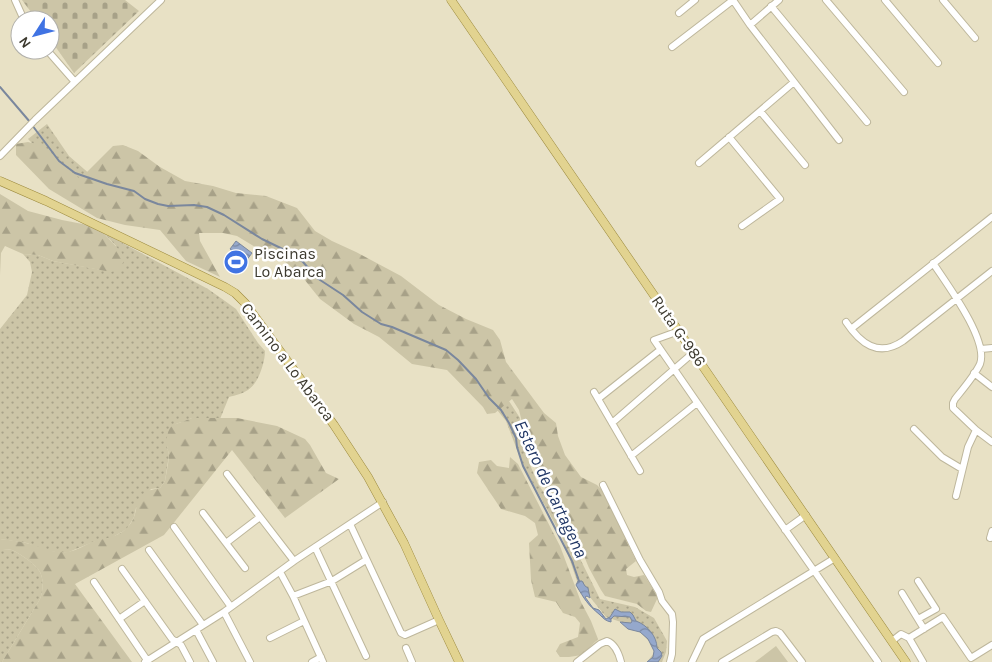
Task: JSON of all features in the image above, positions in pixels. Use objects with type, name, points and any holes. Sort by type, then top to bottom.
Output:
[{"type":"main road","name":"Ruta G-986","points":[[452,0],[906,662]]},
{"type":"main road","name":"Camino a Lo Abarca","points":[[0,181],[46,201],[235,293],[249,308],[334,425],[368,477],[404,543],[459,662]]},
{"type":"street","points":[[0,156],[74,82],[161,0]]},
{"type":"street","points":[[679,13],[695,0]]},
{"type":"street","points":[[672,46],[733,0],[750,25],[839,140]]},
{"type":"street","points":[[750,25],[779,0]]},
{"type":"street","points":[[826,0],[904,92]]},
{"type":"street","points":[[885,0],[938,63]]},
{"type":"street","points":[[943,0],[975,38]]},
{"type":"street","points":[[772,6],[867,122]]},
{"type":"street","points":[[55,60],[74,82]]},
{"type":"street","points":[[699,162],[794,82]]},
{"type":"street","points":[[760,111],[805,165]]},
{"type":"street","points":[[729,137],[780,198],[742,226]]},
{"type":"street","points":[[851,329],[992,217]]},
{"type":"street","points":[[933,263],[956,298],[974,331],[981,349],[980,363],[953,403],[953,408],[992,442]]},
{"type":"street","points":[[846,322],[857,337],[869,345],[881,348],[899,344],[992,271]]},
{"type":"street","points":[[679,331],[654,340],[878,662]]},
{"type":"street","points":[[981,349],[992,348]]},
{"type":"street","points":[[598,399],[660,350]]},
{"type":"street","points":[[612,423],[694,352]]},
{"type":"street","points":[[974,373],[992,387]]},
{"type":"street","points":[[594,392],[640,471]]},
{"type":"street","points":[[631,456],[697,403]]},
{"type":"street","points":[[914,429],[942,457],[962,469]]},
{"type":"street","points":[[956,496],[968,447],[976,430]]},
{"type":"street","points":[[227,474],[294,561]]},
{"type":"street","points":[[602,485],[663,604],[672,614],[672,654],[670,662]]},
{"type":"street","points":[[94,582],[146,661],[224,612],[294,561],[383,502]]},
{"type":"street","points":[[203,513],[245,568]]},
{"type":"street","points":[[785,530],[806,515]]},
{"type":"street","points":[[226,543],[260,517]]},
{"type":"street","points":[[350,524],[399,631],[405,635],[439,620]]},
{"type":"street","points":[[174,527],[231,607]]},
{"type":"street","points":[[990,538],[992,531]]},
{"type":"street","points":[[315,547],[366,656]]},
{"type":"street","points":[[148,550],[203,626]]},
{"type":"street","points":[[692,662],[702,639],[836,558]]},
{"type":"street","points":[[293,596],[332,581],[366,560]]},
{"type":"street","points":[[122,569],[172,638],[181,645],[190,662]]},
{"type":"street","points":[[280,572],[322,660],[312,662]]},
{"type":"street","points":[[918,581],[936,609],[918,619]]},
{"type":"street","points":[[902,593],[924,629]]},
{"type":"street","points":[[119,619],[145,601]]},
{"type":"street","points":[[224,612],[250,662]]},
{"type":"street","points":[[909,638],[943,617],[971,658],[992,644]]},
{"type":"street","points":[[270,638],[304,621]]},
{"type":"street","points":[[196,630],[212,662]]},
{"type":"street","points":[[722,662],[776,631],[780,633],[802,662]]},
{"type":"street","points":[[892,641],[901,634],[909,638],[923,662]]},
{"type":"street","points":[[577,662],[600,644],[607,641],[611,642],[621,662]]},
{"type":"street","points":[[406,648],[412,662]]},
{"type":"green space","points":[[22,0],[125,0],[139,11],[74,73],[60,53],[60,10],[30,10]]},
{"type":"green space","points":[[47,124],[69,156],[99,182],[268,215],[299,227],[355,261],[494,378],[520,418],[519,432],[521,443],[538,484],[556,510],[600,599],[635,607],[654,618],[667,641],[666,652],[662,662],[647,662],[654,653],[654,647],[636,627],[606,617],[577,581],[562,537],[522,463],[506,421],[455,358],[365,293],[305,255],[220,228],[87,193],[68,180],[28,139]]},
{"type":"green space","points":[[28,142],[40,145],[80,179],[113,146],[123,145],[138,151],[160,167],[185,181],[213,186],[236,193],[266,196],[297,208],[315,231],[401,276],[439,305],[493,330],[500,340],[506,362],[544,413],[556,423],[558,436],[565,455],[581,477],[597,485],[603,491],[636,561],[626,569],[627,575],[634,577],[644,575],[658,597],[651,612],[646,611],[637,604],[605,596],[601,590],[579,544],[542,482],[524,442],[519,410],[512,399],[495,413],[487,414],[483,407],[447,370],[412,364],[379,337],[354,324],[320,299],[300,274],[283,260],[260,250],[237,236],[223,233],[199,233],[200,241],[220,277],[186,261],[160,230],[125,225],[97,218],[49,189],[16,155],[16,144]]},
{"type":"green space","points":[[0,194],[28,211],[98,227],[122,253],[124,261],[119,269],[111,272],[53,261],[38,255],[23,254],[5,246],[1,253],[0,275]]},
{"type":"green space","points":[[104,233],[208,289],[236,309],[265,351],[262,367],[252,387],[229,397],[220,419],[192,418],[176,424],[167,446],[169,455],[165,481],[160,488],[151,489],[136,508],[134,517],[127,529],[111,538],[61,553],[44,550],[27,543],[0,539],[0,329],[27,295],[32,272],[30,262],[23,254],[38,255],[53,261],[102,270],[116,246]]},
{"type":"green space","points":[[192,418],[237,418],[277,426],[305,439],[326,473],[339,479],[285,518],[232,450],[164,535],[75,584],[132,662],[2,662],[40,599],[43,586],[38,569],[15,552],[0,549],[0,539],[23,542],[51,551],[67,552],[120,533],[132,521],[143,494],[160,488],[165,481],[169,455],[167,437],[169,428]]},
{"type":"green space","points":[[510,457],[518,464],[560,546],[581,602],[598,639],[582,655],[560,657],[556,651],[560,644],[578,637],[580,623],[575,617],[563,613],[556,602],[535,597],[531,580],[529,543],[538,535],[535,523],[525,516],[501,509],[477,473],[479,462],[491,460],[497,466],[509,468]]},
{"type":"green space","points":[[0,549],[12,550],[32,563],[40,572],[43,586],[40,599],[2,662],[0,662]]},
{"type":"green space","points":[[776,646],[788,662],[755,662]]},
{"type":"water","points":[[236,241],[252,253],[246,261],[230,249]]},
{"type":"water","points":[[578,581],[582,581],[588,588],[590,598],[585,597],[593,608],[599,610],[606,619],[610,617],[615,609],[621,612],[630,612],[636,621],[647,628],[653,635],[657,648],[661,652],[662,656],[658,662],[647,662],[653,657],[654,651],[648,639],[640,632],[628,629],[620,622],[631,623],[630,617],[614,616],[611,622],[605,620],[592,608],[584,598],[576,585]]},
{"type":"waterway","name":"Estero de Cartagena","points":[[0,87],[30,122]]},
{"type":"waterway","name":"Estero de Cartagena","points":[[32,125],[59,161],[75,173],[134,191],[145,199],[158,204],[207,207],[224,215],[262,239],[291,253],[303,262],[317,278],[381,324],[446,350],[458,360],[476,379],[509,423],[516,438],[523,466],[572,561],[579,581]]},
{"type":"place","name":"Piscinas Lo Abarca","points":[[236,262]]}]
